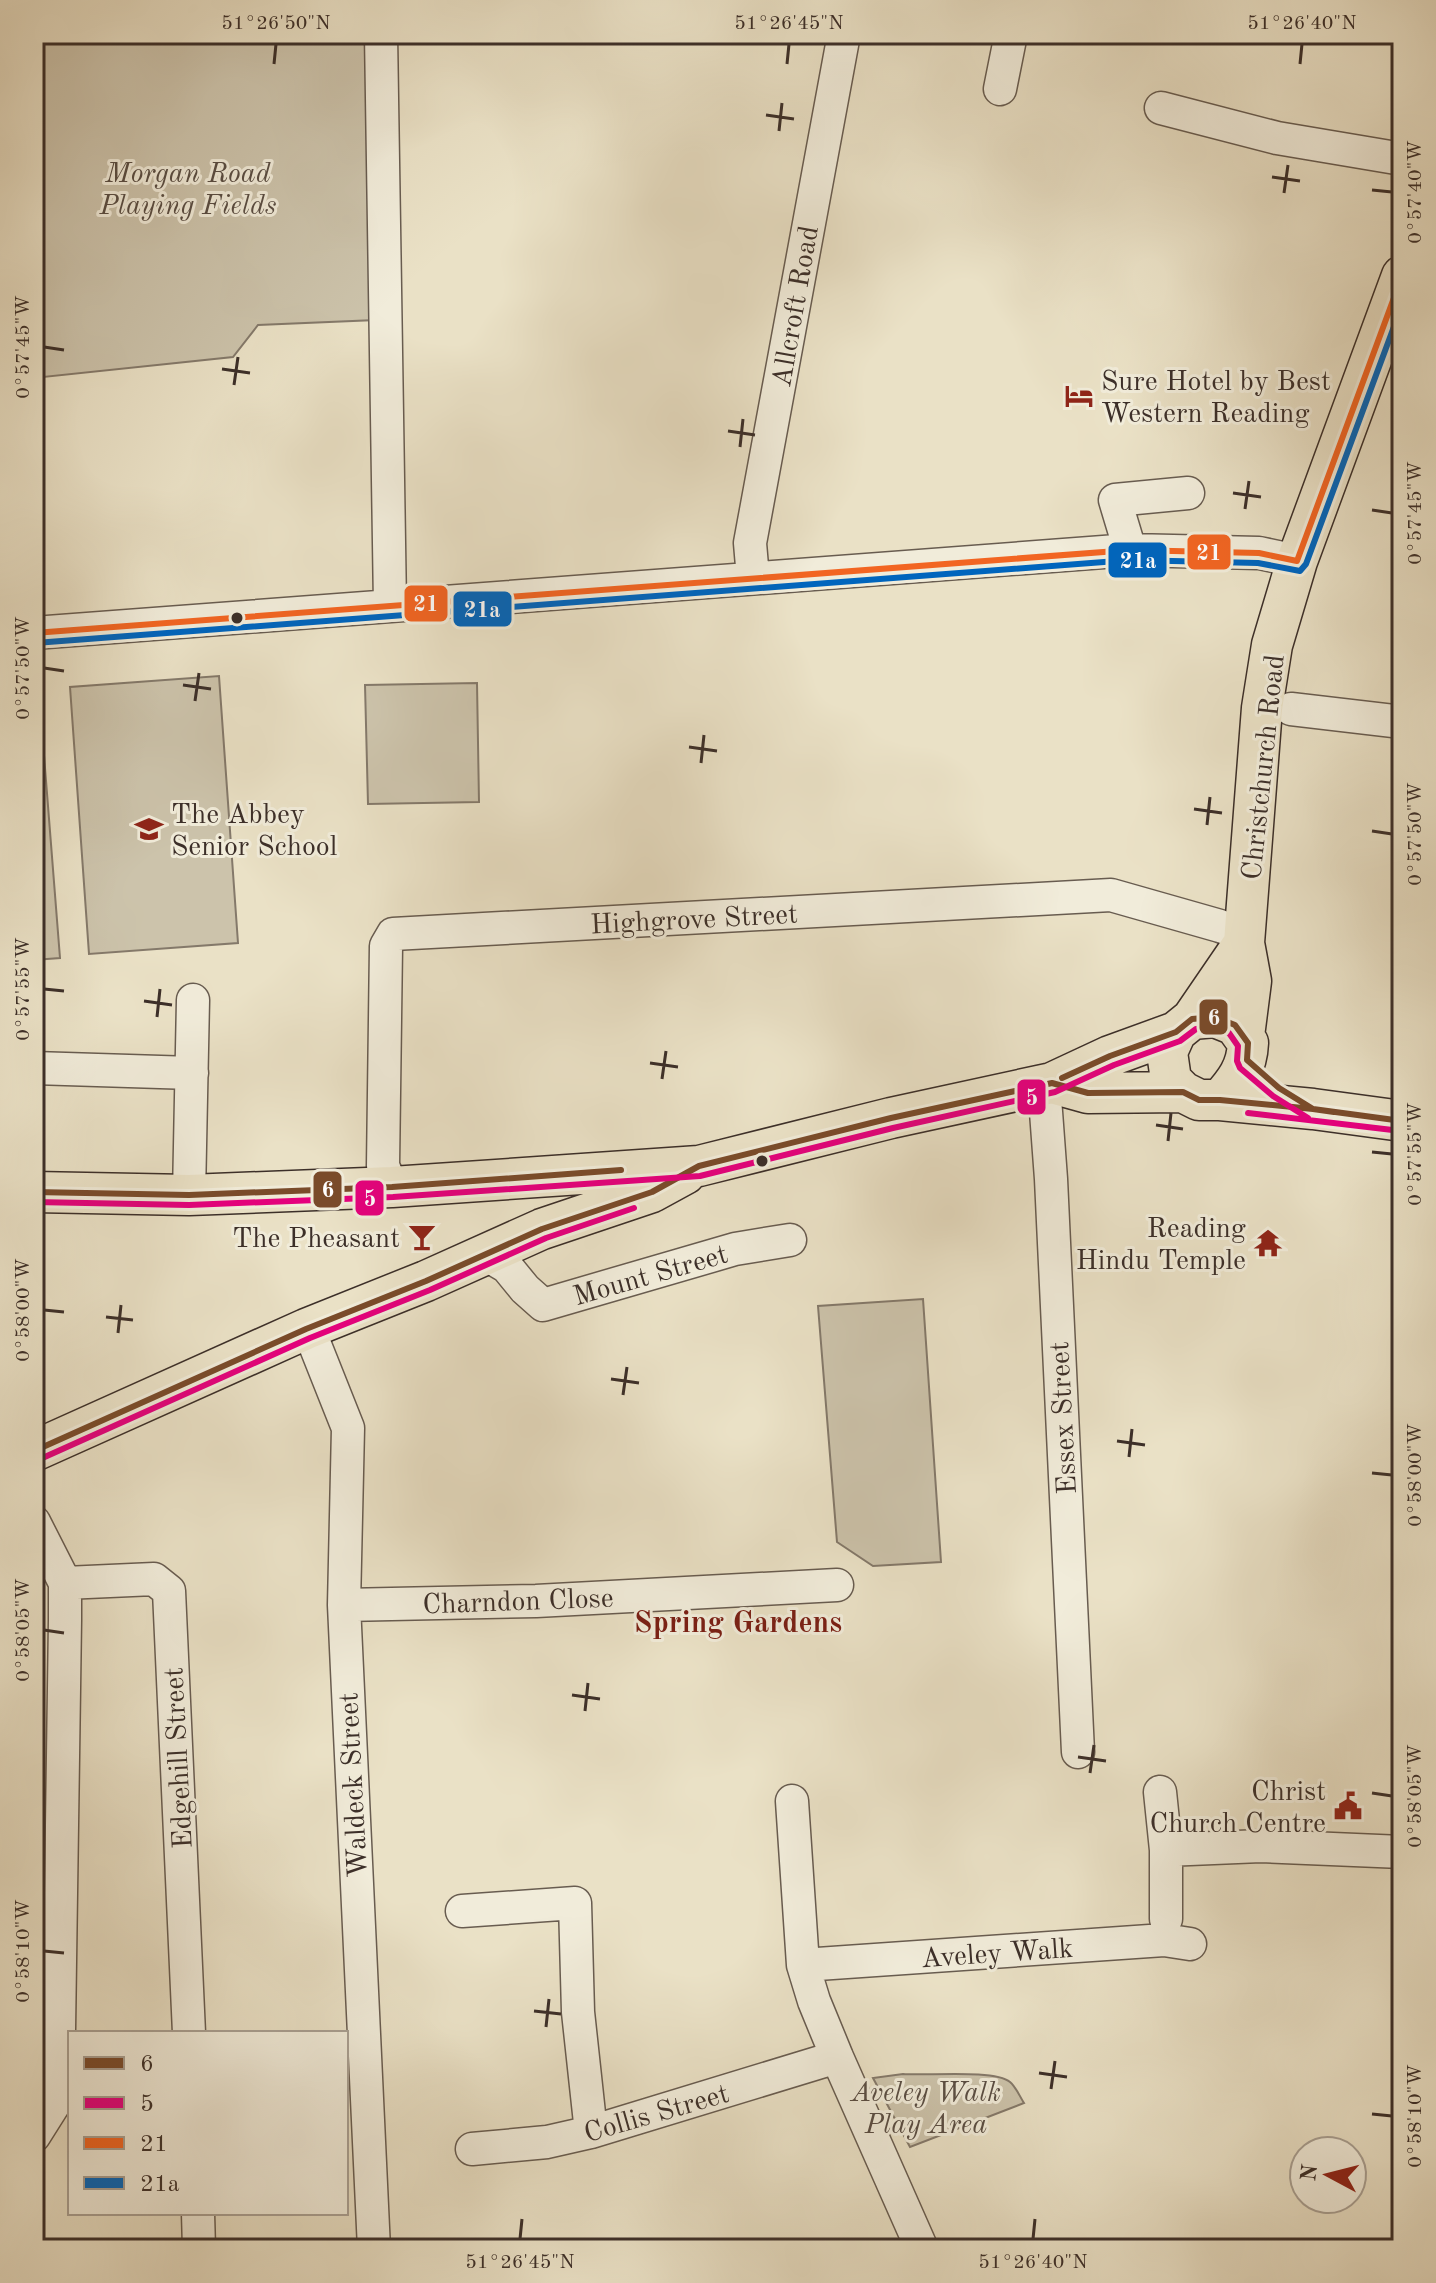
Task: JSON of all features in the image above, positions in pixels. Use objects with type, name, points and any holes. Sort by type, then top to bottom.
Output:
[{"type":"main road","name":"Christchurch Road","points":[[1245,1048],[1251,981],[1245,939],[1262,708],[1272,645],[1297,561],[1395,315],[1402,276]]},
{"type":"main road","points":[[1201,1096],[1171,1080],[1167,1052],[1245,939]]},
{"type":"main road","points":[[34,1192],[189,1195],[392,1187],[699,1166],[891,1118],[1048,1084],[1184,1025],[1215,1017],[1235,1025],[1245,1048],[1279,1088],[1313,1109]]},
{"type":"main road","points":[[1201,1096],[1238,1079],[1245,1048]]},
{"type":"main road","points":[[1048,1084],[1088,1093],[1201,1096],[1402,1121]]},
{"type":"main road","points":[[34,1451],[306,1329],[426,1281],[542,1229],[652,1192],[699,1166]]},
{"type":"street","points":[[381,34],[390,606]]},
{"type":"street","name":"Allcroft Road","points":[[753,578],[750,543],[844,34]]},
{"type":"street","points":[[1000,89],[1011,34]]},
{"type":"street","points":[[1161,108],[1277,138],[1402,159]]},
{"type":"street","points":[[1130,550],[1115,500],[1188,493]]},
{"type":"street","points":[[34,633],[1130,550],[1259,553],[1297,561]]},
{"type":"street","points":[[1291,709],[1402,722]]},
{"type":"street","name":"Highgrove Street","points":[[392,1187],[383,1166],[383,1150],[386,946],[393,934],[1111,895],[1220,926],[1245,939]]},
{"type":"street","points":[[189,1195],[193,1000]]},
{"type":"street","points":[[34,1068],[192,1073]]},
{"type":"street","name":"Essex Street","points":[[1048,1084],[1078,1752]]},
{"type":"street","points":[[521,1282],[531,1247],[542,1229]]},
{"type":"street","name":"Mount Street","points":[[485,1254],[507,1267],[543,1305],[735,1249],[790,1240]]},
{"type":"street","name":"Waldeck Street","points":[[306,1329],[348,1428],[344,1605],[374,2249]]},
{"type":"street","points":[[34,1522],[65,1583],[58,2098],[34,2136]]},
{"type":"street","name":"Edgehill Street","points":[[65,1583],[154,1579],[169,1591],[189,2031]]},
{"type":"street","name":"Charndon Close","points":[[344,1605],[536,1601],[837,1585]]},
{"type":"street","points":[[1160,1792],[1166,1850],[1166,1919]]},
{"type":"street","points":[[792,1801],[803,1965],[837,2057],[922,2249]]},
{"type":"street","points":[[1166,1850],[1261,1846],[1402,1852]]},
{"type":"street","points":[[462,1911],[585,1902],[578,2012],[591,2132]]},
{"type":"street","name":"Aveley Walk","points":[[803,1965],[1164,1940],[1190,1944]]},
{"type":"street","name":"Collis Street","points":[[472,2149],[547,2142],[591,2132],[837,2057]]},
{"type":"street","points":[[198,2215],[199,2249]]},
{"type":"green space","name":"Morgan Road Playing Fields","points":[[34,34],[367,34],[376,320],[258,325],[233,357],[34,378]]},
{"type":"green space","points":[[219,676],[238,943],[89,954],[70,687]]},
{"type":"green space","points":[[477,683],[479,802],[368,804],[365,685]]},
{"type":"green space","points":[[34,692],[39,692],[60,958],[34,960]]},
{"type":"green space","points":[[923,1299],[941,1562],[873,1566],[837,1542],[818,1306]]},
{"type":"green space","name":"Aveley Walk Play Area","points":[[903,2074],[975,2074],[1002,2078],[1012,2084],[1024,2103],[910,2147],[873,2078]]},
{"type":"transit line","name":"21","points":[[34,633],[1130,550],[1259,553],[1297,561],[1402,276]]},
{"type":"transit line","name":"21a","points":[[35,643],[1130,560],[1258,563],[1300,571],[1306,564],[1402,305]]},
{"type":"transit line","name":"6","points":[[1062,1078],[1110,1056],[1176,1032],[1192,1019],[1215,1017],[1235,1025],[1248,1043],[1247,1060],[1279,1088],[1313,1109],[1334,1112]]},
{"type":"transit line","name":"5","points":[[34,1202],[189,1205],[393,1197],[700,1176],[1055,1092],[1114,1065],[1180,1041],[1196,1029],[1213,1027],[1229,1033],[1238,1046],[1240,1068],[1273,1096],[1308,1118]]},
{"type":"transit line","name":"6","points":[[34,1451],[306,1329],[426,1281],[542,1229],[652,1192],[699,1166],[891,1118],[1052,1083],[1088,1093],[1183,1092],[1199,1100],[1313,1109],[1402,1121]]},
{"type":"transit line","name":"5","points":[[1248,1113],[1401,1131]]},
{"type":"transit line","name":"6","points":[[34,1192],[189,1195],[392,1187],[621,1170]]},
{"type":"transit line","name":"5","points":[[38,1460],[310,1338],[430,1290],[546,1238],[634,1208]]},
{"type":"place","name":"Sure Hotel by Best Western Reading","points":[[1079,396]]},
{"type":"place","name":"The Abbey Senior School","points":[[149,829]]},
{"type":"place","name":"The Pheasant","points":[[422,1237]]},
{"type":"place","name":"Reading Hindu Temple","points":[[1268,1243]]},
{"type":"place","name":"Christ Church Centre","points":[[1348,1806]]},
{"type":"district","name":"Spring Gardens","points":[[738,1622]]}]
